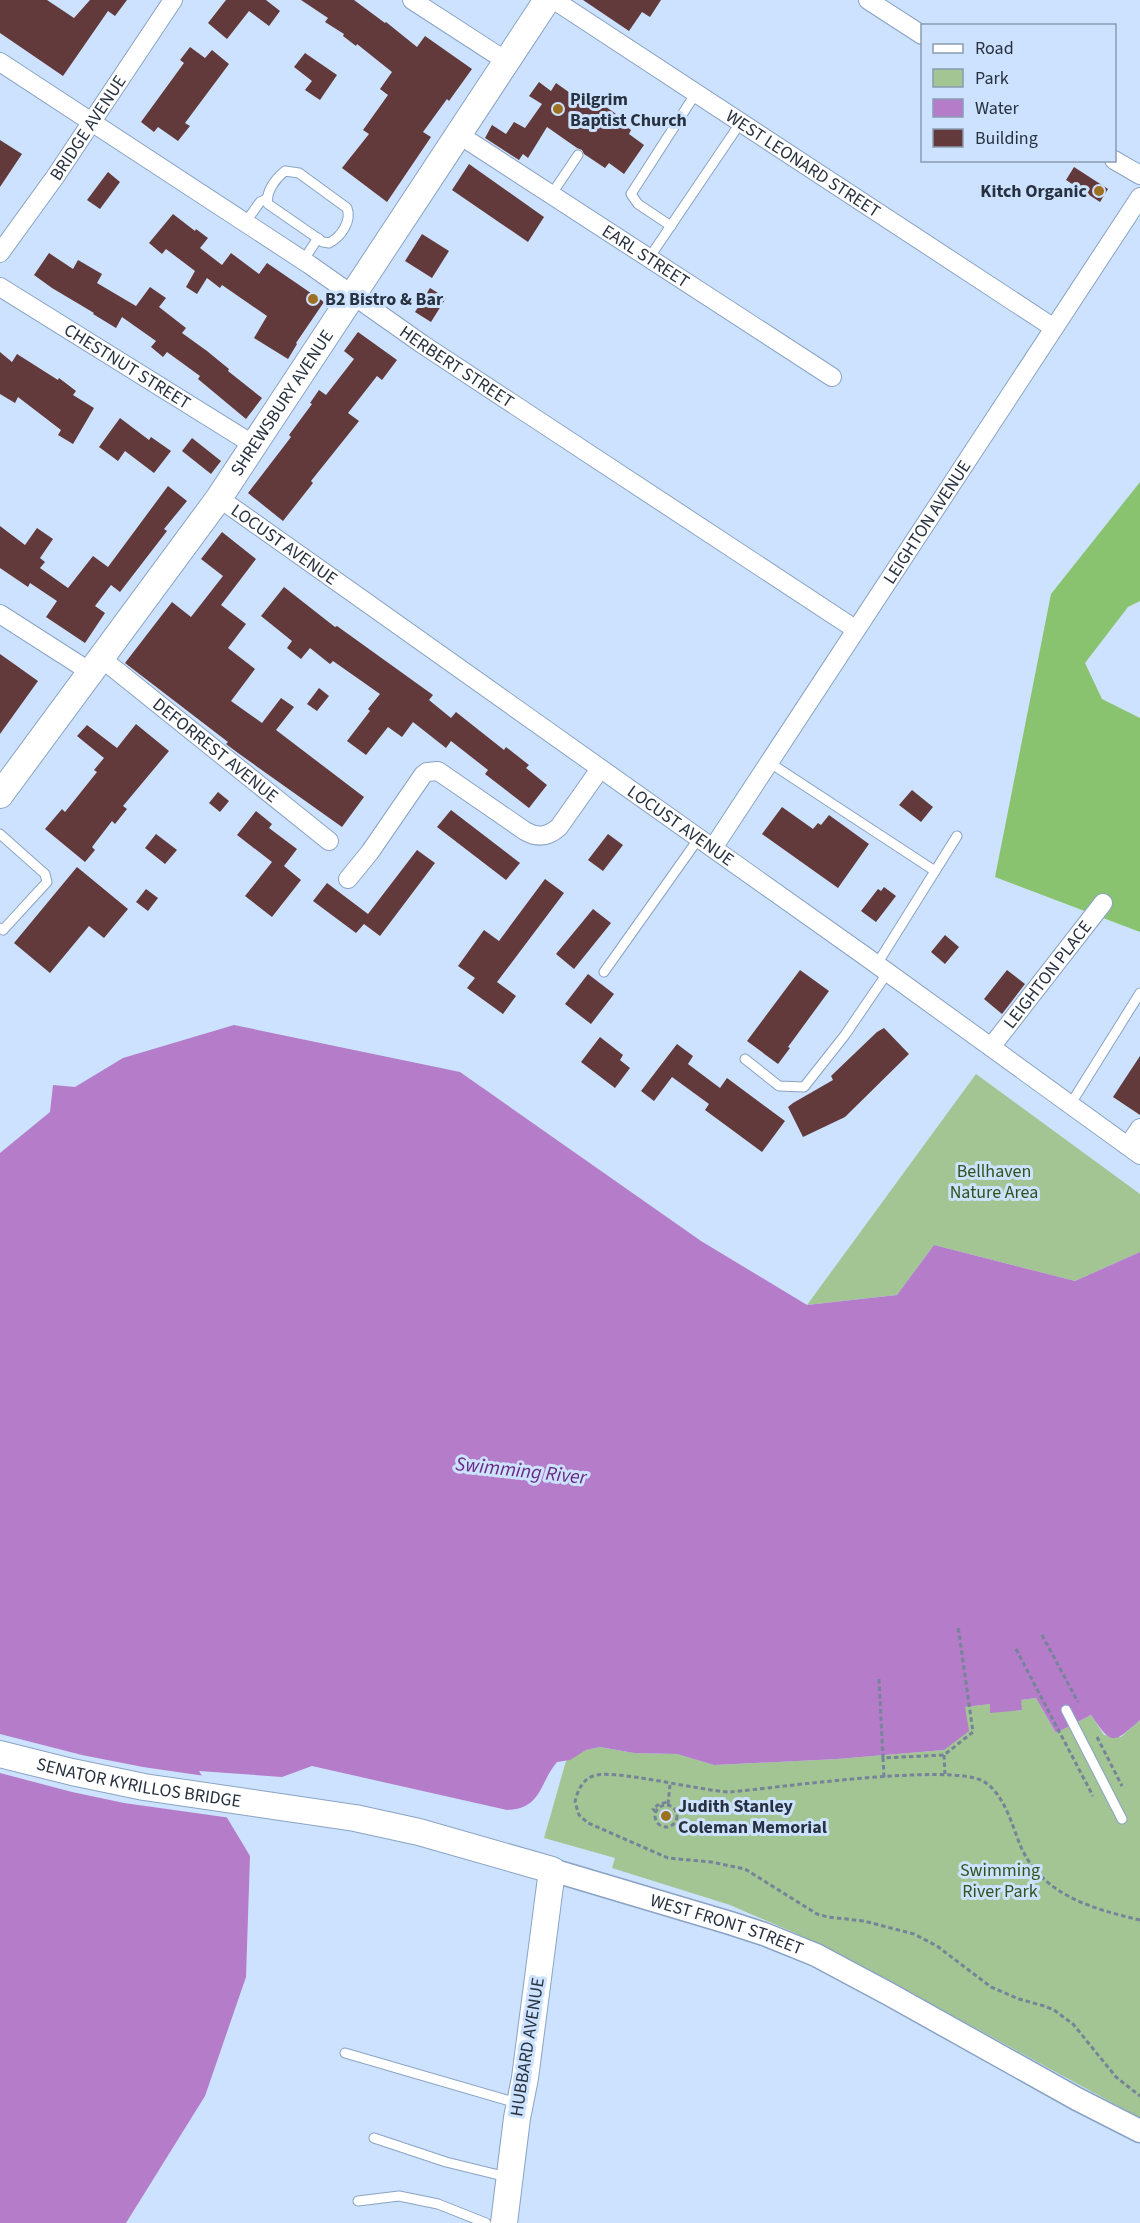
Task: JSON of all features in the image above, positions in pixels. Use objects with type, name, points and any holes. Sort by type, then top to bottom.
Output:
[{"type":"main road","name":"SHREWSBURY AVENUE","points":[[0,795],[219,498],[547,0]]},
{"type":"main road","name":"SENATOR KYRILLOS BRIDGE","points":[[0,1754],[108,1780],[279,1806]]},
{"type":"main road","name":"WEST FRONT STREET","points":[[279,1806],[395,1827],[552,1870]]},
{"type":"main road","name":"HUBBARD AVENUE","points":[[504,2223],[552,1870]]},
{"type":"street","name":"BRIDGE AVENUE","points":[[0,253],[92,123],[173,0]]},
{"type":"street","points":[[412,0],[506,61]]},
{"type":"street","name":"WEST LEONARD STREET","points":[[554,0],[1054,328]]},
{"type":"street","points":[[868,0],[921,34]]},
{"type":"street","name":"HERBERT STREET","points":[[0,62],[855,629]]},
{"type":"street","name":"EARL STREET","points":[[458,134],[832,377]]},
{"type":"street","points":[[1116,161],[1140,175]]},
{"type":"street","name":"LEIGHTON AVENUE","points":[[706,843],[770,763],[855,629],[1140,197]]},
{"type":"street","name":"CHESTNUT STREET","points":[[0,287],[254,445]]},
{"type":"street","name":"LOCUST AVENUE","points":[[219,498],[882,968],[1134,1151]]},
{"type":"street","name":"DEFORREST AVENUE","points":[[0,614],[96,665],[329,842]]},
{"type":"street","points":[[348,879],[427,772],[438,771],[525,831],[541,836],[552,833],[559,827],[600,769]]},
{"type":"street","name":"LEIGHTON PLACE","points":[[991,1047],[1102,903]]},
{"type":"street","points":[[1134,1151],[1140,1128]]},
{"type":"street","name":"WEST FRONT STREET","points":[[552,1870],[730,1923],[806,1950],[890,1994],[1077,2099],[1140,2131]]},
{"type":"lane","points":[[671,226],[638,204],[631,194],[696,93]]},
{"type":"lane","points":[[649,258],[741,122]]},
{"type":"lane","points":[[551,195],[578,155]]},
{"type":"lane","points":[[245,223],[260,202],[267,199],[280,175],[285,171],[299,173],[342,202],[350,215],[340,235],[329,243],[273,209],[267,199]]},
{"type":"lane","points":[[303,261],[318,238]]},
{"type":"lane","points":[[770,763],[935,871]]},
{"type":"lane","points":[[0,834],[45,874],[46,882],[3,930],[0,928]]},
{"type":"lane","points":[[745,1059],[779,1086],[804,1087],[845,1035],[935,871],[957,836]]},
{"type":"lane","points":[[604,972],[706,843]]},
{"type":"lane","points":[[1070,1105],[1140,993]]},
{"type":"lane","points":[[1066,1710],[1122,1819]]},
{"type":"lane","points":[[345,2053],[519,2104]]},
{"type":"lane","points":[[374,2138],[446,2162],[509,2177]]},
{"type":"lane","points":[[358,2201],[399,2196],[438,2204],[486,2223]]},
{"type":"path","points":[[883,1758],[944,1755],[973,1732],[958,1626]]},
{"type":"path","points":[[1042,1635],[1081,1708]]},
{"type":"path","points":[[1016,1649],[1093,1796]]},
{"type":"path","points":[[879,1679],[884,1778]]},
{"type":"path","points":[[1092,1728],[1122,1786]]},
{"type":"path","points":[[944,1755],[945,1774]]},
{"type":"path","points":[[1140,1920],[1090,1907],[1047,1882],[1029,1863],[1009,1816],[989,1785],[970,1777],[945,1774],[730,1792],[705,1791],[617,1775],[593,1776],[585,1782],[575,1802],[579,1815],[588,1823],[656,1854],[677,1860],[724,1864],[745,1869],[802,1906],[822,1916],[880,1924],[927,1940],[991,1987],[1019,2000],[1044,2006],[1064,2017],[1084,2036],[1116,2077],[1140,2096]]},
{"type":"path","points":[[668,1804],[670,1785]]},
{"type":"path","points":[[668,1804],[677,1816],[675,1823],[669,1827],[659,1825],[653,1809],[657,1805],[668,1804]]},
{"type":"green space","points":[[1140,482],[1140,601],[1128,607],[1085,663],[1102,699],[1140,718],[1140,932],[995,877],[1051,594]]},
{"type":"green space","name":"Bellhaven Nature Area","points":[[976,1074],[1140,1194],[1140,1252],[1075,1281],[934,1245],[897,1295],[807,1305]]},
{"type":"green space","name":"Swimming River Park","points":[[1036,1698],[1056,1733],[1091,1715],[1104,1735],[1121,1737],[1140,1720],[1140,2118],[851,1960],[795,1933],[730,1905],[612,1868],[615,1858],[544,1838],[566,1761],[586,1750],[600,1747],[634,1753],[677,1754],[714,1765],[837,1759],[944,1750],[965,1707],[990,1704],[990,1712],[1022,1710],[1020,1700]]},
{"type":"water","name":"Swimming River","points":[[234,1025],[460,1072],[701,1241],[807,1305],[897,1295],[934,1245],[1075,1281],[1140,1252],[1140,1720],[1124,1734],[1113,1738],[1104,1732],[1091,1715],[1056,1733],[1036,1698],[1021,1700],[1022,1710],[990,1713],[990,1704],[965,1707],[969,1731],[944,1750],[837,1759],[714,1765],[677,1754],[634,1753],[600,1747],[586,1750],[570,1760],[557,1762],[533,1800],[518,1809],[507,1810],[312,1766],[282,1777],[199,1771],[250,1856],[246,1977],[205,2096],[126,2223],[0,2223],[0,1153],[50,1112],[53,1085],[75,1087],[123,1058]]},
{"type":"pier","points":[[0,1734],[82,1755],[205,1776],[231,1818],[124,1803],[0,1773]]},
{"type":"building","points":[[0,0],[47,0],[74,18],[90,0],[127,0],[115,16],[108,11],[63,76],[0,33]]},
{"type":"building","points":[[226,0],[266,0],[280,11],[269,26],[249,11],[227,39],[208,23]]},
{"type":"building","points":[[301,0],[354,0],[417,47],[425,36],[472,69],[423,132],[431,137],[387,202],[342,168],[369,134],[363,130],[388,95],[380,89],[392,72],[325,22],[328,18]]},
{"type":"building","points":[[583,0],[661,0],[650,17],[642,12],[629,31]]},
{"type":"building","points":[[190,47],[205,58],[212,50],[229,64],[185,123],[190,126],[178,141],[158,127],[154,132],[141,122],[184,63],[180,60]]},
{"type":"building","points":[[305,53],[337,75],[320,100],[305,90],[312,81],[294,67]]},
{"type":"building","points":[[539,82],[551,91],[556,83],[587,105],[592,97],[616,114],[613,117],[631,130],[629,134],[644,145],[624,174],[609,163],[605,168],[547,127],[528,158],[523,154],[519,160],[485,138],[492,125],[506,134],[514,122],[525,128],[542,104],[529,96]]},
{"type":"building","points":[[0,140],[22,154],[0,187]]},
{"type":"building","points":[[469,164],[544,217],[528,242],[452,190]]},
{"type":"building","points":[[1074,167],[1108,189],[1100,202],[1066,180]]},
{"type":"building","points":[[108,172],[120,182],[100,209],[87,200]]},
{"type":"building","points":[[173,214],[208,238],[200,248],[222,265],[231,253],[259,274],[267,263],[324,302],[288,359],[254,338],[267,316],[222,285],[220,288],[207,278],[197,294],[186,287],[195,271],[166,249],[162,254],[149,243]]},
{"type":"building","points":[[422,234],[449,251],[432,278],[405,261]]},
{"type":"building","points":[[49,253],[73,269],[78,260],[102,274],[97,283],[136,306],[150,287],[166,298],[159,307],[186,328],[182,333],[262,398],[246,419],[198,379],[200,376],[167,352],[163,357],[151,347],[156,341],[122,317],[116,328],[52,288],[34,275]]},
{"type":"building","points":[[430,288],[446,298],[431,322],[415,312]]},
{"type":"building","points":[[358,332],[397,360],[382,380],[377,376],[348,413],[359,421],[311,481],[313,483],[283,521],[248,493],[291,437],[289,435],[312,404],[310,403],[319,390],[326,395],[354,359],[344,351]]},
{"type":"building","points":[[0,352],[12,362],[17,354],[58,380],[59,378],[76,391],[73,395],[94,408],[73,444],[58,435],[61,430],[18,397],[15,403],[0,394]]},
{"type":"building","points":[[120,418],[149,440],[151,437],[171,451],[154,473],[125,451],[118,461],[99,447]]},
{"type":"building","points":[[192,438],[221,461],[211,474],[182,451]]},
{"type":"building","points":[[168,486],[187,501],[164,529],[167,531],[120,592],[111,585],[95,606],[105,613],[85,643],[46,617],[57,601],[30,583],[28,587],[0,568],[0,526],[25,545],[37,528],[53,539],[40,558],[45,562],[40,568],[68,588],[93,556],[108,567]]},
{"type":"building","points":[[222,532],[256,559],[221,605],[246,624],[228,648],[255,669],[231,701],[262,723],[281,698],[294,707],[276,730],[364,797],[342,827],[226,744],[228,742],[125,663],[172,602],[191,617],[223,576],[201,559]]},
{"type":"building","points":[[284,587],[335,627],[337,626],[433,695],[429,700],[451,718],[456,712],[504,750],[506,747],[529,765],[526,768],[547,785],[529,808],[485,774],[488,770],[451,741],[446,748],[413,722],[402,737],[388,727],[366,755],[347,741],[380,694],[333,661],[330,664],[310,648],[301,659],[287,648],[292,641],[261,616]]},
{"type":"building","points":[[0,654],[38,681],[0,734]]},
{"type":"building","points":[[319,688],[329,696],[317,711],[307,704]]},
{"type":"building","points":[[136,724],[169,751],[123,806],[127,809],[115,824],[112,821],[92,847],[95,850],[85,862],[45,829],[62,809],[65,812],[97,772],[94,770],[104,758],[77,736],[87,725],[117,748]]},
{"type":"building","points":[[912,790],[933,807],[921,822],[899,805]]},
{"type":"building","points":[[218,792],[229,801],[220,812],[209,803]]},
{"type":"building","points":[[782,807],[813,829],[818,823],[821,825],[829,815],[869,844],[838,888],[762,834]]},
{"type":"building","points":[[451,810],[520,863],[506,880],[437,827]]},
{"type":"building","points":[[256,811],[272,824],[269,828],[297,849],[284,866],[301,880],[272,917],[245,896],[272,862],[237,835]]},
{"type":"building","points":[[156,834],[177,850],[165,864],[145,848]]},
{"type":"building","points":[[608,834],[623,845],[603,871],[588,860]]},
{"type":"building","points":[[417,850],[435,863],[380,936],[364,924],[356,933],[313,901],[327,883],[368,914]]},
{"type":"building","points":[[77,867],[128,909],[104,938],[89,926],[50,973],[14,943]]},
{"type":"building","points":[[545,879],[564,893],[497,982],[516,996],[503,1014],[467,988],[475,978],[458,966],[484,930],[499,941]]},
{"type":"building","points":[[884,887],[896,896],[876,922],[861,911],[878,889],[881,891]]},
{"type":"building","points":[[146,889],[158,898],[148,911],[136,902]]},
{"type":"building","points":[[593,909],[611,923],[574,969],[556,954]]},
{"type":"building","points":[[945,935],[959,947],[945,964],[931,952]]},
{"type":"building","points":[[800,970],[829,991],[778,1064],[747,1041]]},
{"type":"building","points":[[1007,970],[1025,984],[1002,1014],[984,999]]},
{"type":"building","points":[[588,974],[614,994],[591,1024],[565,1004]]},
{"type":"building","points":[[884,1028],[909,1054],[845,1117],[803,1137],[788,1107],[833,1080],[831,1076]]},
{"type":"building","points":[[600,1037],[623,1055],[620,1060],[630,1068],[615,1088],[581,1062]]},
{"type":"building","points":[[677,1044],[693,1056],[688,1064],[720,1088],[727,1078],[785,1121],[762,1152],[705,1110],[709,1104],[672,1077],[654,1101],[641,1091]]},
{"type":"building","points":[[1140,1056],[1140,1115],[1113,1097]]},
{"type":"place","name":"Pilgrim Baptist Church","points":[[558,109]]},
{"type":"place","name":"Kitch Organic","points":[[1099,191]]},
{"type":"place","name":"B2 Bistro & Bar","points":[[313,299]]},
{"type":"place","name":"Judith Stanley Coleman Memorial","points":[[666,1816]]}]
